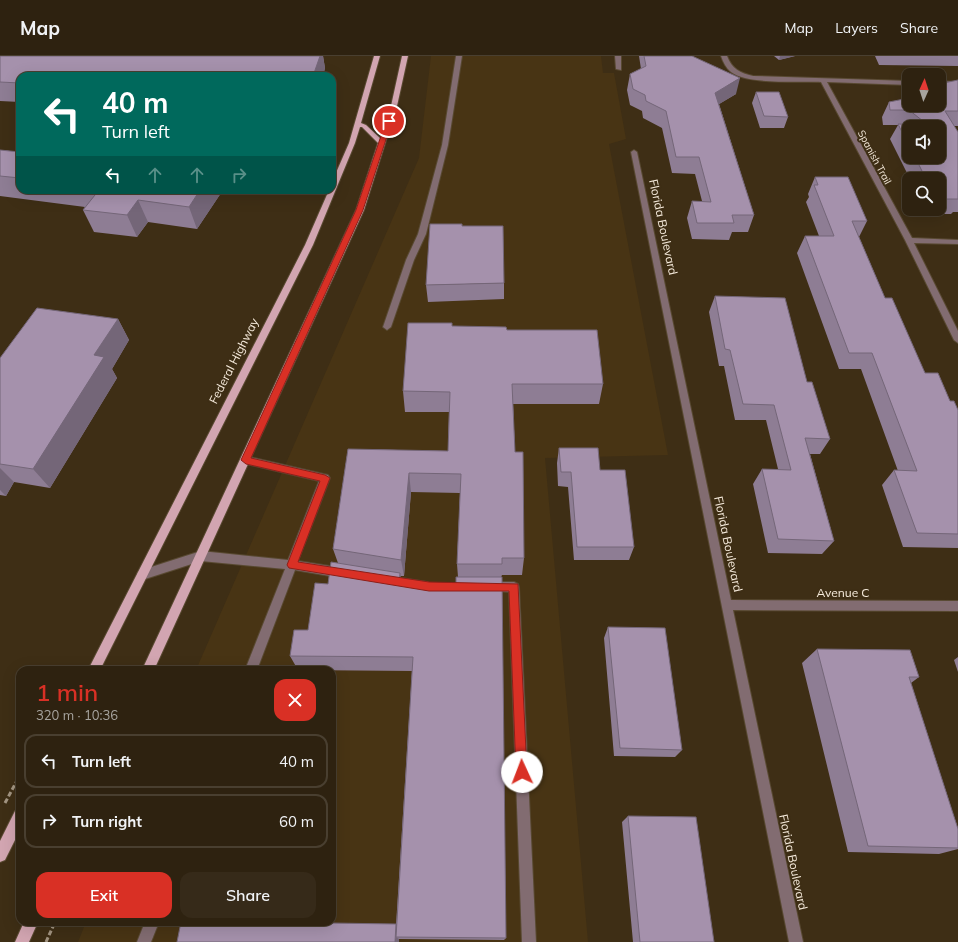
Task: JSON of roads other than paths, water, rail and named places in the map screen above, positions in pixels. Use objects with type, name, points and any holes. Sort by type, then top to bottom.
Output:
[{"type":"main road","name":"Federal Highway","points":[[336,182],[358,124],[377,56]]},
{"type":"main road","points":[[150,666],[342,251],[372,175],[394,106],[405,56]]},
{"type":"main road","points":[[358,124],[364,126],[382,143]]},
{"type":"main road","name":"Federal Highway","points":[[96,666],[309,245],[331,194]]},
{"type":"main road","points":[[0,856],[16,824]]},
{"type":"main road","points":[[22,942],[29,926]]},
{"type":"street","points":[[387,327],[422,234],[445,146],[459,56]]},
{"type":"street","points":[[618,56],[619,69]]},
{"type":"street","points":[[724,56],[727,65],[733,70],[753,78],[902,83]]},
{"type":"street","name":"Spanish Trail","points":[[823,80],[908,240],[958,340]]},
{"type":"street","points":[[946,84],[958,84]]},
{"type":"street","name":"Florida Boulevard","points":[[634,152],[796,942]]},
{"type":"street","points":[[908,240],[958,242]]},
{"type":"street","points":[[246,460],[325,478],[253,666]]},
{"type":"street","points":[[142,575],[202,556],[292,565],[352,575]]},
{"type":"street","points":[[375,578],[437,587]]},
{"type":"street","points":[[476,587],[514,587],[528,942]]},
{"type":"street","name":"Avenue C","points":[[728,605],[958,606]]},
{"type":"street","points":[[144,942],[150,926]]}]
